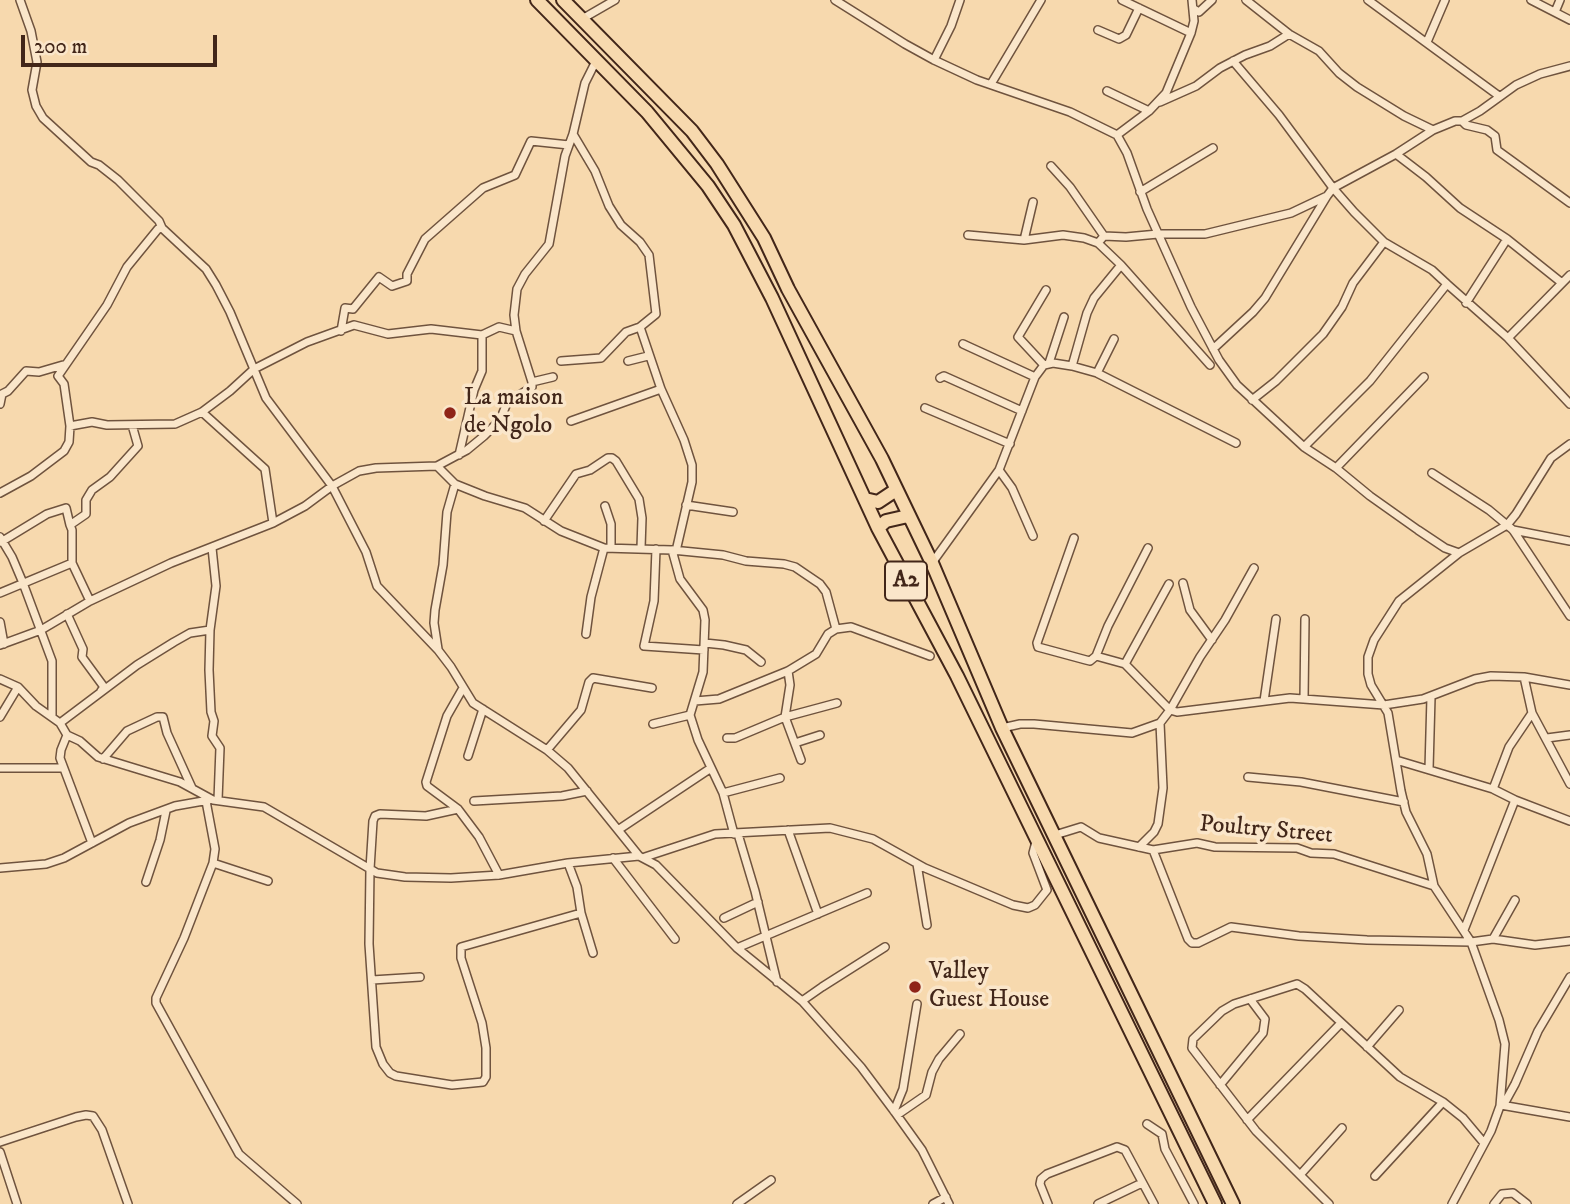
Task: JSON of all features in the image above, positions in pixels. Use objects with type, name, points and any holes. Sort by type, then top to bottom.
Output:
[{"type":"highway","name":"A2","points":[[537,0],[597,60],[682,153],[734,225],[772,298],[878,528],[957,676],[1215,1204]]},
{"type":"highway","name":"A2","points":[[563,0],[692,131],[717,164],[764,237],[788,289],[881,459],[932,563],[1002,728],[1233,1204]]},
{"type":"highway","points":[[865,499],[878,502],[896,490]]},
{"type":"highway","points":[[878,528],[886,521],[908,516]]},
{"type":"street","points":[[20,0],[31,31],[37,62],[32,90],[36,106],[43,118],[91,162],[99,164],[118,180],[159,221],[162,229],[209,274],[230,313],[265,398],[332,486],[366,552],[377,586],[438,650],[473,703],[547,750],[568,768],[642,856],[656,865],[737,948],[802,1001],[861,1067],[922,1150],[947,1201],[933,1204]]},
{"type":"street","points":[[582,19],[615,0]]},
{"type":"street","points":[[835,0],[934,60],[991,84],[1047,103],[1116,135],[1127,153],[1140,192],[1191,307],[1213,349],[1237,384],[1304,447],[1445,548],[1459,553]]},
{"type":"street","points":[[934,60],[960,0]]},
{"type":"street","points":[[991,84],[1041,0]]},
{"type":"street","points":[[1122,0],[1191,33]]},
{"type":"street","points":[[1116,135],[1149,111],[1166,93],[1191,33],[1194,9],[1192,0]]},
{"type":"street","points":[[1194,9],[1199,12],[1212,0]]},
{"type":"street","points":[[1246,0],[1289,34],[1319,51],[1339,73],[1357,87],[1433,130]]},
{"type":"street","points":[[1368,0],[1499,96]]},
{"type":"street","points":[[1427,42],[1445,0]]},
{"type":"street","points":[[1531,0],[1570,20]]},
{"type":"street","points":[[1555,12],[1560,0]]},
{"type":"street","points":[[1098,30],[1119,39],[1126,34],[1139,8]]},
{"type":"street","points":[[1156,104],[1196,86],[1233,61],[1270,46],[1289,34]]},
{"type":"street","points":[[0,622],[2,645],[41,630],[90,601],[171,563],[272,523],[305,506],[359,471],[437,466],[459,455],[484,436],[500,420],[518,394],[532,387],[516,331],[514,315],[517,289],[524,274],[548,244],[584,83],[597,60]]},
{"type":"street","points":[[1233,61],[1279,115],[1333,188],[1384,242],[1432,270],[1508,338],[1570,404]]},
{"type":"street","points":[[1213,349],[1265,298],[1333,188],[1396,154],[1433,130],[1462,121],[1516,85],[1540,74],[1570,66]]},
{"type":"street","points":[[1107,91],[1149,111]]},
{"type":"street","points":[[1462,121],[1466,125],[1487,130],[1495,136],[1497,150],[1570,203]]},
{"type":"street","points":[[561,361],[601,358],[626,332],[640,327],[656,314],[649,255],[640,242],[621,225],[609,206],[595,171],[573,134]]},
{"type":"street","points":[[341,331],[345,308],[354,310],[379,277],[392,286],[407,281],[407,274],[425,239],[483,188],[515,175],[531,141],[569,145]]},
{"type":"street","points":[[1140,192],[1213,148]]},
{"type":"street","points":[[1396,154],[1460,208],[1507,239],[1562,282]]},
{"type":"street","points":[[1051,166],[1070,187],[1104,236]]},
{"type":"street","points":[[1104,236],[1205,234],[1292,213],[1326,196]]},
{"type":"street","points":[[1024,240],[1033,202]]},
{"type":"street","points":[[0,493],[31,476],[64,451],[69,442],[70,426],[64,384],[58,376],[100,316],[132,260],[158,229],[162,229]]},
{"type":"street","points":[[968,235],[1024,240],[1063,235],[1098,243],[1210,365]]},
{"type":"street","points":[[1098,243],[1104,236]]},
{"type":"street","points":[[1466,303],[1507,239]]},
{"type":"street","points":[[1252,400],[1276,381],[1322,334],[1342,307],[1353,283],[1384,242]]},
{"type":"street","points":[[1072,366],[1094,298],[1121,265]]},
{"type":"street","points":[[1508,338],[1570,275]]},
{"type":"street","points":[[1304,447],[1370,381],[1447,284]]},
{"type":"street","points":[[1046,290],[1018,337],[1046,364],[1072,366],[1097,373],[1236,443]]},
{"type":"street","points":[[932,563],[999,470],[1035,377],[1046,364],[1064,317]]},
{"type":"street","points":[[70,426],[92,422],[107,425],[175,424],[202,412],[254,369],[307,342],[354,325],[388,334],[431,329],[482,335],[499,327],[516,331]]},
{"type":"street","points":[[640,327],[648,356],[692,465],[692,482],[674,550],[680,579],[703,610],[703,672],[690,715],[698,740],[723,793],[758,902],[778,984]]},
{"type":"street","points":[[459,455],[474,390],[482,371],[482,335]]},
{"type":"street","points":[[1097,373],[1114,339]]},
{"type":"street","points":[[963,344],[1035,377]]},
{"type":"street","points":[[628,361],[648,356]]},
{"type":"street","points":[[0,404],[2,394],[26,371],[39,372],[64,365]]},
{"type":"street","points":[[940,378],[944,376],[1022,411]]},
{"type":"street","points":[[532,382],[553,377]]},
{"type":"street","points":[[1336,468],[1424,377]]},
{"type":"street","points":[[571,421],[661,389]]},
{"type":"street","points":[[925,408],[1010,444]]},
{"type":"street","points":[[202,412],[265,469],[272,523]]},
{"type":"street","points":[[69,525],[86,514],[87,497],[110,477],[138,446],[136,425]]},
{"type":"street","points":[[1502,1105],[1505,1045],[1499,1020],[1471,942],[1434,886],[1427,854],[1410,822],[1388,713],[1371,685],[1368,657],[1374,640],[1399,601],[1459,553],[1505,526],[1516,514],[1551,458],[1570,444]]},
{"type":"street","points":[[544,521],[576,474],[612,458],[635,488],[639,499],[642,518],[641,548]]},
{"type":"street","points":[[437,466],[455,484],[525,508],[561,531],[608,548],[674,550],[795,567],[820,584],[826,592],[835,629]]},
{"type":"street","points":[[999,470],[1012,488],[1032,536]]},
{"type":"street","points":[[1432,473],[1489,510],[1513,530],[1570,541]]},
{"type":"street","points":[[438,650],[434,623],[443,565],[447,512],[455,484]]},
{"type":"street","points":[[686,505],[733,512]]},
{"type":"street","points":[[586,634],[591,597],[608,548],[611,524],[605,506]]},
{"type":"street","points":[[52,715],[52,661],[23,583],[1,540],[47,514],[66,508],[72,530],[72,563],[90,601]]},
{"type":"street","points":[[1513,530],[1570,616]]},
{"type":"street","points":[[1074,538],[1037,643],[1042,650],[1090,661],[1096,656],[1108,626],[1148,548]]},
{"type":"street","points":[[212,548],[216,586],[210,630],[209,670],[211,712],[214,721],[212,736],[220,748],[212,800],[215,849],[213,863],[156,1003],[233,1146],[247,1163],[297,1204]]},
{"type":"street","points":[[1445,548],[1447,562]]},
{"type":"street","points":[[656,549],[654,601],[644,646],[724,645],[746,650],[761,662]]},
{"type":"street","points":[[0,593],[72,563]]},
{"type":"street","points":[[1002,728],[1034,724],[1132,733],[1160,723],[1254,568]]},
{"type":"street","points":[[1183,583],[1190,610],[1212,640]]},
{"type":"street","points":[[1125,664],[1169,584]]},
{"type":"street","points":[[67,614],[83,649],[82,657],[104,687],[102,691]]},
{"type":"street","points":[[1264,701],[1276,619]]},
{"type":"street","points":[[1304,699],[1305,619]]},
{"type":"street","points":[[695,701],[719,699],[788,671],[816,654],[835,629],[851,627],[930,656]]},
{"type":"street","points":[[60,723],[173,642],[190,633],[210,630]]},
{"type":"street","points":[[1096,656],[1125,664],[1170,710],[1177,712],[1304,699],[1384,705],[1431,696],[1475,679],[1492,676],[1524,677],[1570,685]]},
{"type":"street","points":[[788,671],[790,685],[785,717],[801,760]]},
{"type":"street","points":[[1524,677],[1532,713],[1570,784]]},
{"type":"street","points":[[0,679],[18,687],[36,706],[52,715],[67,735],[80,741],[103,759],[192,788],[212,800]]},
{"type":"street","points":[[547,750],[581,710],[591,679],[652,688]]},
{"type":"street","points":[[0,717],[18,687]]},
{"type":"street","points":[[463,688],[447,716],[426,782],[427,786],[458,809],[479,837],[499,875]]},
{"type":"street","points":[[1429,769],[1431,696]]},
{"type":"street","points":[[727,738],[735,738],[785,717],[837,704]]},
{"type":"street","points":[[468,756],[483,709]]},
{"type":"street","points":[[1493,789],[1509,747],[1532,713]]},
{"type":"street","points":[[653,724],[690,715]]},
{"type":"street","points":[[103,759],[127,732],[157,717],[163,717],[167,733],[192,788]]},
{"type":"street","points":[[1139,847],[1158,824],[1163,788],[1160,723]]},
{"type":"street","points":[[67,735],[61,750],[62,768],[92,842]]},
{"type":"street","points":[[795,743],[820,735]]},
{"type":"street","points":[[1547,738],[1570,735]]},
{"type":"street","points":[[1396,760],[1493,789],[1514,800],[1569,819]]},
{"type":"street","points":[[0,768],[62,768]]},
{"type":"street","points":[[618,830],[711,768]]},
{"type":"street","points":[[1248,777],[1310,783],[1404,802]]},
{"type":"street","points":[[723,793],[780,778]]},
{"type":"street","points":[[474,801],[562,796],[587,791]]},
{"type":"street","points":[[0,868],[46,864],[77,853],[129,823],[175,806],[212,800],[264,807],[370,869],[405,877],[499,875],[568,863],[642,856],[715,834],[830,828],[865,835],[917,864],[1013,905],[1028,908],[1035,905],[1047,890],[1033,853],[1037,838]]},
{"type":"street","points":[[1464,930],[1514,800]]},
{"type":"street","points":[[458,809],[426,816],[375,816],[370,869],[369,944],[376,1047],[390,1073],[452,1085],[483,1082],[486,1077],[486,1048],[482,1023],[461,958],[461,947],[582,913]]},
{"type":"street","points":[[146,883],[166,811]]},
{"type":"street","name":"Poultry Street","points":[[1055,835],[1081,827],[1099,838],[1153,850],[1197,843],[1215,847],[1297,848],[1311,853],[1334,854],[1434,886]]},
{"type":"street","points":[[788,830],[818,914]]},
{"type":"street","points":[[1153,850],[1188,939],[1192,943],[1198,943],[1231,927],[1299,936],[1471,942],[1493,939],[1535,945],[1570,941]]},
{"type":"street","points":[[613,858],[675,939]]},
{"type":"street","points":[[213,863],[268,881]]},
{"type":"street","points":[[568,863],[577,887],[593,953]]},
{"type":"street","points":[[917,864],[927,925]]},
{"type":"street","points":[[737,948],[867,893]]},
{"type":"street","points":[[1493,939],[1515,900]]},
{"type":"street","points":[[724,918],[758,902]]},
{"type":"street","points":[[802,1001],[885,947]]},
{"type":"street","points":[[1453,1203],[1502,1105],[1516,1084],[1538,1031],[1570,976]]},
{"type":"street","points":[[372,980],[420,977]]},
{"type":"street","points":[[1329,1204],[1247,1120],[1192,1048],[1191,1042],[1228,1007],[1297,984],[1400,1077],[1443,1102],[1464,1118],[1485,1143]]},
{"type":"street","points":[[1220,1085],[1263,1033],[1266,1025],[1250,999]]},
{"type":"street","points":[[896,1113],[903,1089],[917,1004]]},
{"type":"street","points":[[1367,1047],[1399,1010]]},
{"type":"street","points":[[1247,1120],[1341,1023]]},
{"type":"street","points":[[896,1113],[926,1095],[936,1065],[960,1034]]},
{"type":"street","points":[[1375,1176],[1443,1102]]},
{"type":"street","points":[[1502,1105],[1570,1117]]},
{"type":"street","points":[[0,1142],[76,1117],[93,1116],[102,1130],[128,1204]]},
{"type":"street","points":[[1147,1124],[1162,1134],[1165,1149],[1194,1204]]},
{"type":"street","points":[[1300,1175],[1342,1128]]},
{"type":"street","points":[[1048,1204],[1041,1184],[1041,1179],[1047,1174],[1117,1147],[1125,1150],[1154,1204]]},
{"type":"street","points":[[0,1152],[17,1204]]},
{"type":"street","points":[[737,1204],[771,1180]]},
{"type":"street","points":[[1098,1204],[1142,1183]]},
{"type":"street","points":[[1494,1204],[1502,1194],[1513,1192],[1527,1204]]},
{"type":"place","name":"La maison de Ngolo","points":[[450,413]]},
{"type":"place","name":"Valley Guest House","points":[[915,987]]}]
